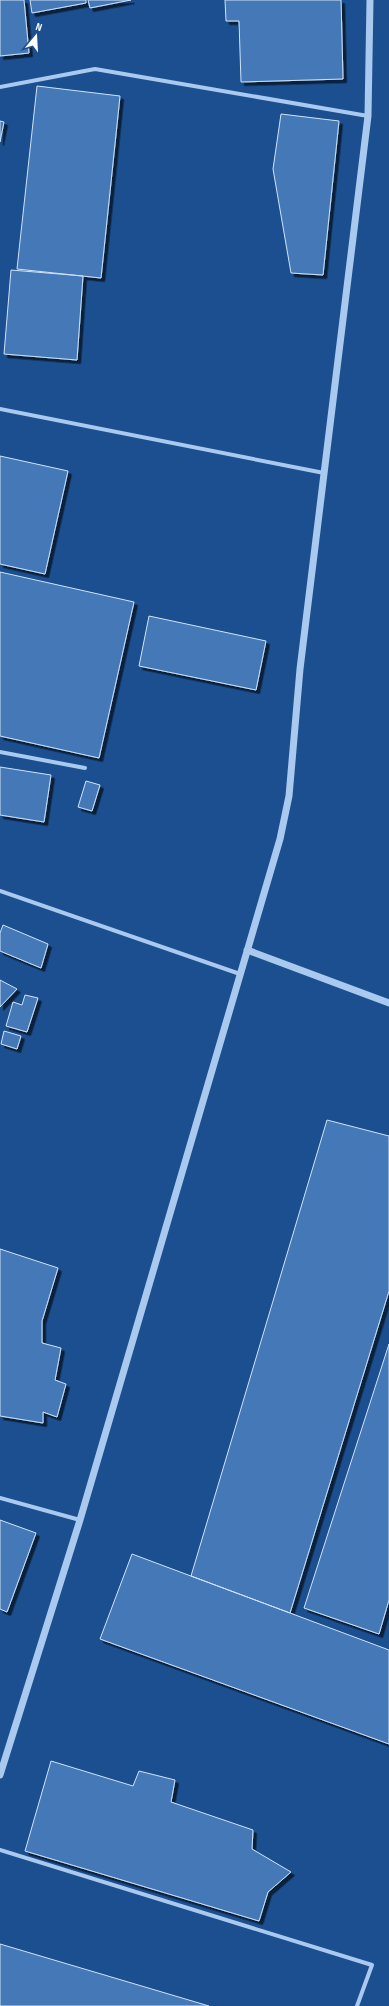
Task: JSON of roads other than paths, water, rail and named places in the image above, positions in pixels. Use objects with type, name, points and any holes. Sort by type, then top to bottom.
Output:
[{"type":"street","points":[[0,1775],[80,1520],[248,950],[280,839],[289,796],[300,669],[368,116],[370,0]]},
{"type":"street","points":[[0,87],[95,69],[368,116]]},
{"type":"street","points":[[0,409],[324,473]]},
{"type":"street","points":[[0,752],[85,768]]},
{"type":"street","points":[[0,891],[240,974]]},
{"type":"street","points":[[248,950],[389,1003]]},
{"type":"street","points":[[0,1498],[80,1520]]},
{"type":"street","points":[[0,1850],[372,1965],[357,2006]]}]
